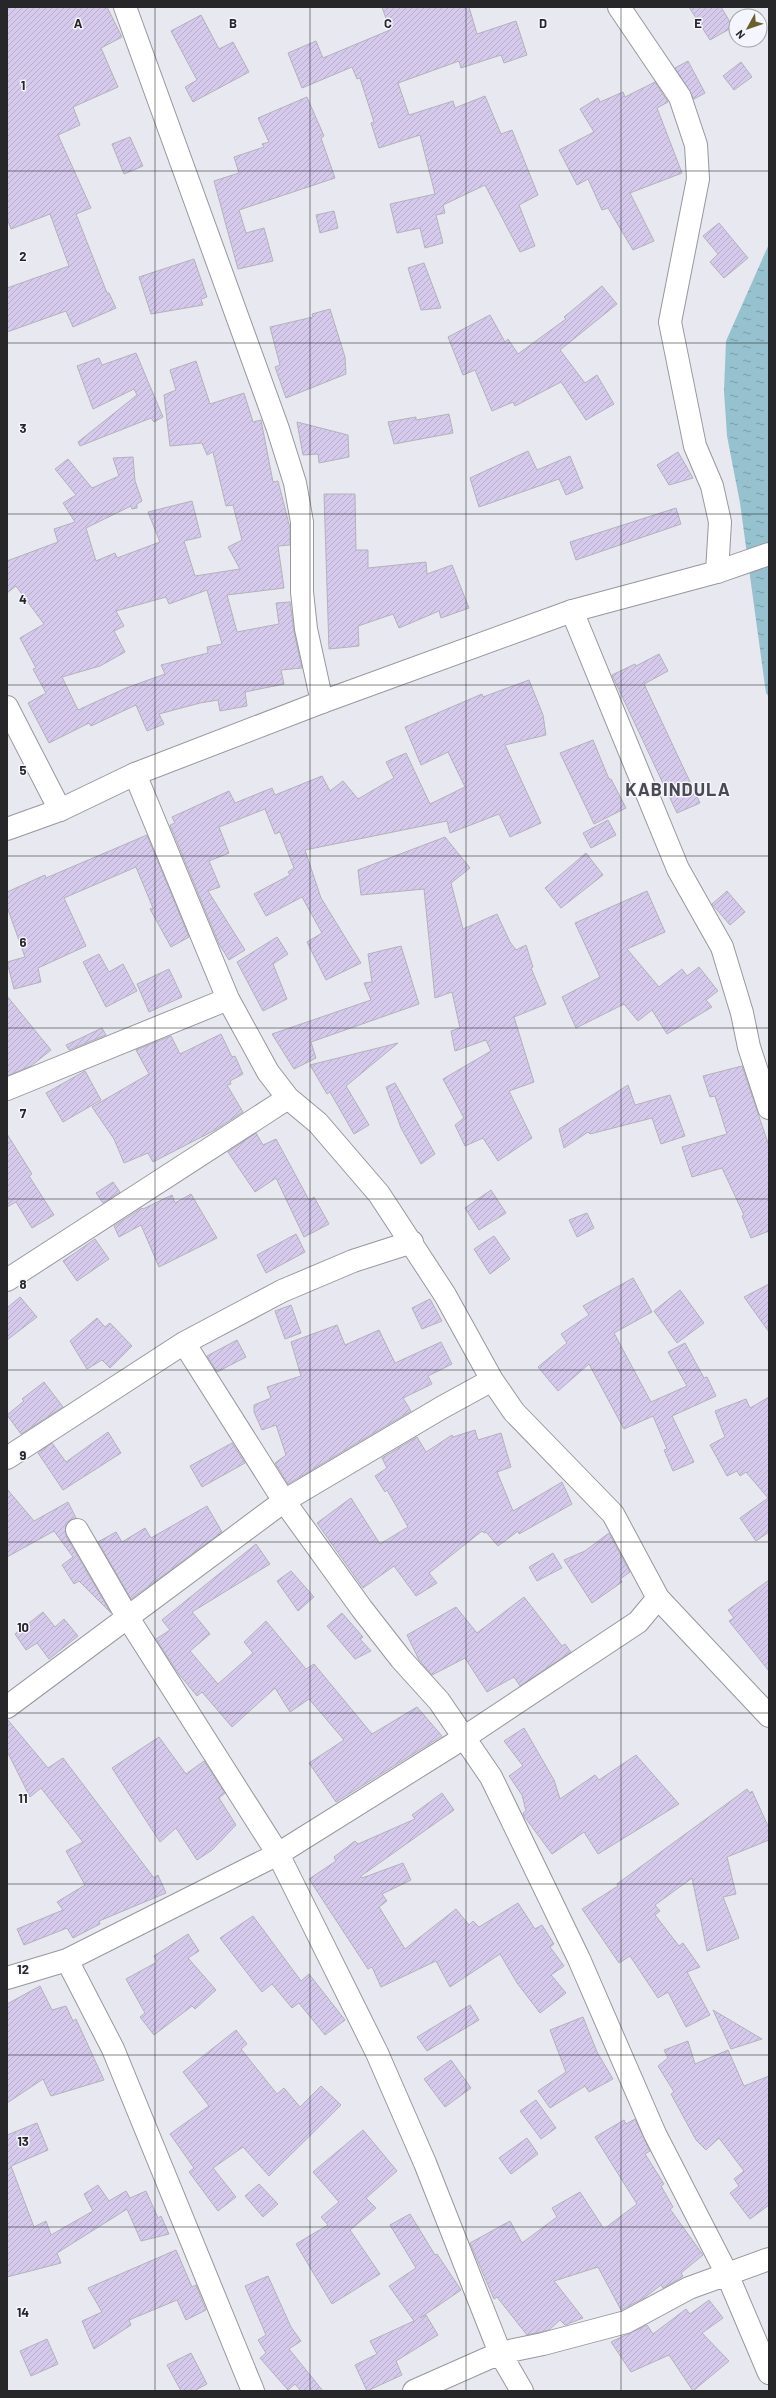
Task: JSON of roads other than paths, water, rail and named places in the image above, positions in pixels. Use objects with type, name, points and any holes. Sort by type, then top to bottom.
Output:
[{"type":"main road","points":[[125,7],[278,429],[295,483],[302,522],[302,592],[306,629],[322,702]]},
{"type":"main road","points":[[619,7],[680,97],[696,145],[698,179],[670,322],[695,446],[712,486],[720,522],[717,572]]},
{"type":"main road","points":[[7,829],[60,810],[135,774],[322,702],[572,611],[717,572],[769,554]]},
{"type":"main road","points":[[572,611],[678,869],[706,916],[722,947],[742,1013],[749,1047],[769,1108]]},
{"type":"main road","points":[[7,707],[60,810]]},
{"type":"main road","points":[[135,774],[228,999],[268,1072],[288,1098],[318,1123],[379,1194],[412,1242],[445,1295],[492,1380],[514,1412],[612,1514],[658,1598],[769,1716]]},
{"type":"main road","points":[[7,1089],[228,999]]},
{"type":"main road","points":[[7,1280],[288,1098]]},
{"type":"main road","points":[[7,1458],[184,1343],[282,1291],[353,1261],[412,1242]]},
{"type":"main road","points":[[184,1343],[284,1501],[362,1609],[401,1659],[440,1701],[465,1736],[490,1776],[580,1959],[655,2134],[727,2274],[769,2373]]},
{"type":"main road","points":[[7,1707],[284,1501],[441,1408],[492,1380]]},
{"type":"main road","points":[[77,1530],[128,1618],[278,1854],[377,2053],[426,2163],[500,2353],[522,2391]]},
{"type":"main road","points":[[7,1978],[67,1960],[278,1854],[465,1736],[638,1622],[658,1598]]},
{"type":"main road","points":[[67,1960],[113,2049],[253,2391]]},
{"type":"main road","points":[[414,2391],[500,2353],[543,2344],[626,2322],[689,2288],[769,2259]]},
{"type":"water","points":[[769,244],[769,697],[766,693],[740,503],[727,436],[724,391],[726,341]]},
{"type":"district","name":"KABINDULA","points":[[678,790]]}]
